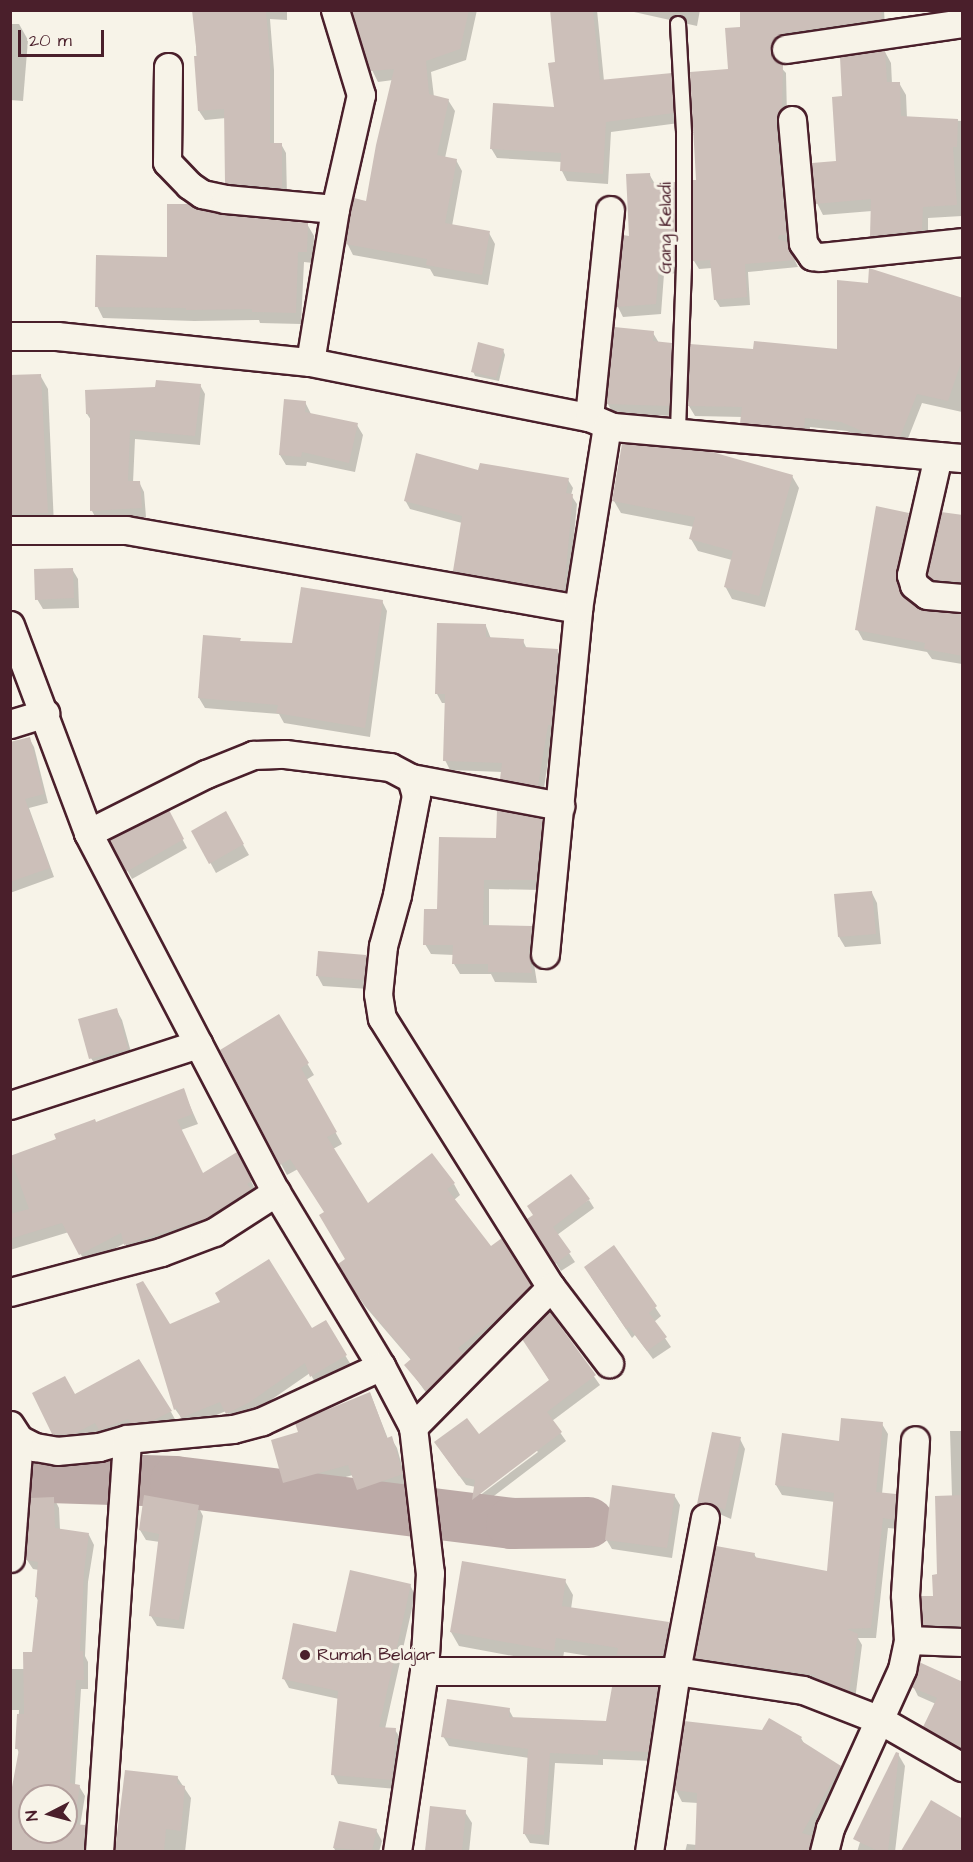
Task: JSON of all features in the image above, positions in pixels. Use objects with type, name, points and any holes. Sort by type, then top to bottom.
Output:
[{"type":"street","points":[[310,362],[334,209],[361,95],[335,10]]},
{"type":"street","points":[[786,49],[963,23]]},
{"type":"street","points":[[168,67],[167,162],[189,185],[202,194],[225,199],[334,209]]},
{"type":"street","points":[[792,120],[803,243],[812,256],[963,242]]},
{"type":"street","points":[[545,954],[598,421],[610,210]]},
{"type":"street","points":[[10,336],[57,336],[310,362],[598,421],[678,432],[950,457],[911,575],[914,585],[927,595],[963,598]]},
{"type":"street","points":[[10,530],[126,530],[578,609]]},
{"type":"street","points":[[10,625],[45,713],[88,833],[276,1192],[381,1366],[413,1428],[429,1573],[424,1671],[397,1851]]},
{"type":"street","points":[[10,724],[45,713]]},
{"type":"street","points":[[88,833],[206,774],[253,755],[285,754],[390,767],[411,778],[560,806]]},
{"type":"street","points":[[411,778],[416,795],[397,895],[383,946],[378,994],[382,1018],[551,1287],[609,1363]]},
{"type":"street","points":[[10,1105],[198,1044]]},
{"type":"street","points":[[10,1292],[162,1252],[214,1232],[276,1192]]},
{"type":"street","points":[[413,1428],[551,1287]]},
{"type":"street","points":[[10,1558],[16,1438],[35,1447],[57,1451],[233,1429],[262,1421],[381,1366]]},
{"type":"street","points":[[825,1851],[831,1828],[902,1669],[908,1640],[905,1595],[915,1440]]},
{"type":"street","points":[[99,1851],[127,1443]]},
{"type":"street","points":[[649,1851],[676,1671],[705,1518]]},
{"type":"street","points":[[908,1640],[963,1642]]},
{"type":"street","points":[[424,1671],[676,1671],[803,1690],[879,1720],[963,1767]]},
{"type":"lane","name":"Gang Keladi","points":[[678,24],[684,133],[684,266],[678,432]]},
{"type":"building","points":[[192,10],[266,10],[270,60],[270,143],[282,143],[282,188],[225,183],[224,109],[198,111],[194,56],[197,56]]},
{"type":"building","points":[[352,10],[469,10],[460,49],[426,61],[429,94],[449,99],[437,155],[457,159],[445,223],[490,231],[482,275],[426,265],[427,259],[345,244],[354,198],[366,201],[376,145],[394,69],[370,71]]},
{"type":"building","points":[[550,10],[593,10],[600,80],[672,73],[674,113],[606,122],[603,174],[560,171],[561,153],[490,149],[493,103],[554,107],[548,63],[555,62]]},
{"type":"building","points":[[740,10],[881,10],[882,19],[784,33],[772,43],[773,58],[783,64],[782,108],[776,121],[786,235],[779,235],[778,239],[787,242],[795,260],[745,264],[747,297],[714,300],[710,260],[693,261],[693,180],[696,180],[690,72],[728,69],[725,28],[740,27]]},
{"type":"building","points":[[885,50],[887,82],[900,82],[901,116],[958,119],[957,147],[953,147],[957,205],[923,207],[922,230],[870,236],[871,199],[815,204],[812,163],[836,161],[832,97],[842,96],[840,57]]},
{"type":"building","points":[[650,173],[651,183],[675,182],[675,263],[659,264],[656,304],[616,307],[623,235],[629,236],[626,174]]},
{"type":"building","points":[[167,204],[189,204],[223,215],[308,223],[307,252],[298,252],[296,313],[252,312],[252,309],[186,310],[186,308],[95,307],[96,255],[167,257]]},
{"type":"building","points":[[869,268],[963,298],[963,357],[948,401],[917,394],[900,437],[869,434],[841,422],[805,418],[804,428],[740,423],[742,407],[688,406],[690,344],[753,349],[754,341],[837,349],[837,280],[868,283]]},
{"type":"building","points":[[614,327],[654,331],[653,341],[672,343],[670,406],[606,404]]},
{"type":"building","points":[[478,342],[504,349],[496,378],[471,372]]},
{"type":"building","points":[[41,374],[48,513],[10,514],[10,375]]},
{"type":"building","points":[[156,380],[201,384],[195,436],[130,430],[128,481],[140,481],[142,508],[90,511],[90,414],[86,414],[85,390],[155,387]]},
{"type":"building","points":[[284,399],[306,401],[305,412],[358,423],[349,463],[302,452],[301,457],[279,455]]},
{"type":"building","points":[[622,444],[712,452],[793,475],[759,596],[724,587],[733,551],[689,539],[695,517],[612,501]]},
{"type":"building","points":[[416,453],[478,470],[480,463],[569,478],[566,493],[573,494],[564,591],[453,571],[462,516],[404,501]]},
{"type":"building","points":[[876,506],[909,513],[896,572],[899,590],[904,597],[925,611],[963,613],[963,656],[924,649],[925,643],[855,630]]},
{"type":"building","points":[[941,512],[963,515],[963,582],[933,580],[927,574]]},
{"type":"building","points":[[73,568],[74,598],[35,600],[34,569]]},
{"type":"building","points":[[301,587],[383,600],[365,728],[276,713],[278,705],[198,698],[203,635],[241,638],[240,641],[292,643]]},
{"type":"building","points":[[437,623],[486,624],[486,637],[524,639],[523,647],[558,649],[551,725],[548,725],[538,786],[500,779],[502,763],[443,761],[445,694],[435,694]]},
{"type":"building","points":[[30,737],[44,794],[25,799],[50,868],[10,882],[10,742]]},
{"type":"building","points":[[169,810],[184,839],[126,872],[109,840]]},
{"type":"building","points":[[497,810],[542,819],[536,880],[484,880],[483,925],[532,926],[529,952],[532,973],[488,972],[488,964],[452,964],[453,945],[423,945],[424,909],[437,909],[439,837],[496,838]]},
{"type":"building","points":[[226,811],[244,844],[209,864],[191,831]]},
{"type":"building","points":[[872,891],[876,934],[838,937],[834,894]]},
{"type":"building","points":[[318,951],[366,955],[364,980],[316,976]]},
{"type":"building","points":[[117,1008],[128,1049],[89,1059],[78,1019]]},
{"type":"building","points":[[279,1014],[309,1063],[301,1068],[337,1132],[327,1137],[368,1203],[432,1153],[455,1183],[447,1189],[491,1246],[502,1238],[531,1285],[499,1317],[458,1348],[463,1354],[426,1391],[404,1365],[411,1359],[355,1293],[338,1264],[345,1259],[319,1215],[324,1212],[290,1159],[280,1165],[220,1050]]},
{"type":"building","points":[[184,1088],[193,1114],[177,1120],[203,1173],[237,1152],[252,1181],[247,1184],[251,1189],[207,1218],[124,1245],[121,1233],[79,1255],[62,1223],[10,1239],[10,1214],[29,1209],[10,1156],[56,1139],[54,1134],[95,1119],[96,1122]]},
{"type":"building","points":[[571,1174],[590,1199],[553,1227],[571,1252],[555,1264],[527,1219],[533,1215],[527,1206]]},
{"type":"building","points":[[614,1245],[657,1306],[649,1313],[667,1337],[647,1351],[629,1327],[626,1329],[584,1267]]},
{"type":"building","points":[[269,1259],[312,1328],[326,1320],[347,1355],[310,1377],[305,1363],[250,1402],[226,1414],[220,1402],[181,1418],[177,1408],[174,1410],[136,1284],[143,1281],[170,1324],[220,1302],[215,1293]]},
{"type":"building","points":[[549,1311],[596,1375],[547,1412],[562,1432],[472,1500],[475,1480],[459,1476],[434,1442],[467,1418],[479,1434],[549,1380],[522,1339]]},
{"type":"building","points":[[139,1359],[172,1411],[152,1421],[131,1423],[128,1419],[99,1430],[95,1423],[74,1434],[52,1434],[32,1393],[65,1376],[75,1394]]},
{"type":"building","points":[[370,1392],[387,1438],[392,1436],[403,1474],[357,1490],[348,1465],[283,1483],[271,1440],[298,1432],[295,1423]]},
{"type":"building","points":[[841,1418],[883,1422],[876,1492],[896,1494],[894,1520],[883,1518],[871,1628],[847,1629],[858,1634],[849,1691],[815,1678],[816,1675],[695,1658],[716,1546],[755,1553],[754,1557],[827,1571],[834,1493],[775,1485],[782,1433],[839,1441]]},
{"type":"building","points":[[712,1432],[741,1437],[725,1510],[708,1503],[697,1504]]},
{"type":"building","points":[[612,1485],[675,1494],[667,1548],[605,1540]]},
{"type":"building","points":[[144,1495],[199,1505],[179,1620],[149,1616],[159,1534],[139,1530]]},
{"type":"building","points":[[963,1495],[963,1626],[923,1625],[921,1596],[933,1596],[932,1575],[937,1574],[935,1496]]},
{"type":"building","points":[[54,1497],[55,1528],[89,1533],[84,1571],[80,1651],[83,1651],[84,1680],[76,1680],[70,1783],[75,1784],[18,1784],[18,1844],[78,1844],[78,1824],[85,1825],[83,1851],[10,1851],[10,1798],[19,1749],[15,1749],[17,1714],[24,1714],[23,1652],[32,1652],[38,1597],[35,1597],[38,1562],[26,1560],[30,1498]]},
{"type":"building","points":[[462,1561],[566,1579],[562,1606],[669,1622],[663,1655],[617,1655],[618,1648],[556,1638],[554,1651],[450,1632]]},
{"type":"building","points":[[350,1570],[411,1584],[379,1727],[396,1728],[392,1780],[331,1775],[338,1691],[282,1679],[293,1623],[336,1632]]},
{"type":"building","points":[[919,1662],[963,1682],[963,1749],[923,1727],[937,1698],[911,1687]]},
{"type":"building","points":[[612,1687],[658,1687],[648,1752],[598,1750],[598,1755],[550,1753],[544,1835],[523,1834],[528,1749],[441,1737],[447,1699],[510,1708],[509,1717],[606,1721]]},
{"type":"building","points":[[769,1718],[802,1737],[800,1740],[841,1766],[802,1833],[812,1836],[809,1851],[695,1851],[697,1793],[674,1790],[684,1721],[762,1730]]},
{"type":"building","points":[[896,1752],[899,1753],[888,1851],[878,1851],[853,1839]]},
{"type":"building","points":[[125,1770],[178,1776],[177,1784],[185,1786],[181,1831],[166,1829],[164,1851],[115,1851]]},
{"type":"building","points":[[931,1800],[963,1819],[963,1851],[901,1851]]},
{"type":"building","points":[[430,1806],[466,1810],[462,1851],[425,1851]]},
{"type":"building","points":[[339,1821],[377,1829],[372,1851],[333,1848]]},
{"type":"waterway","points":[[10,1479],[49,1477],[175,1481],[511,1523],[588,1522]]},
{"type":"place","name":"Rumah Belajar","points":[[305,1655]]}]
